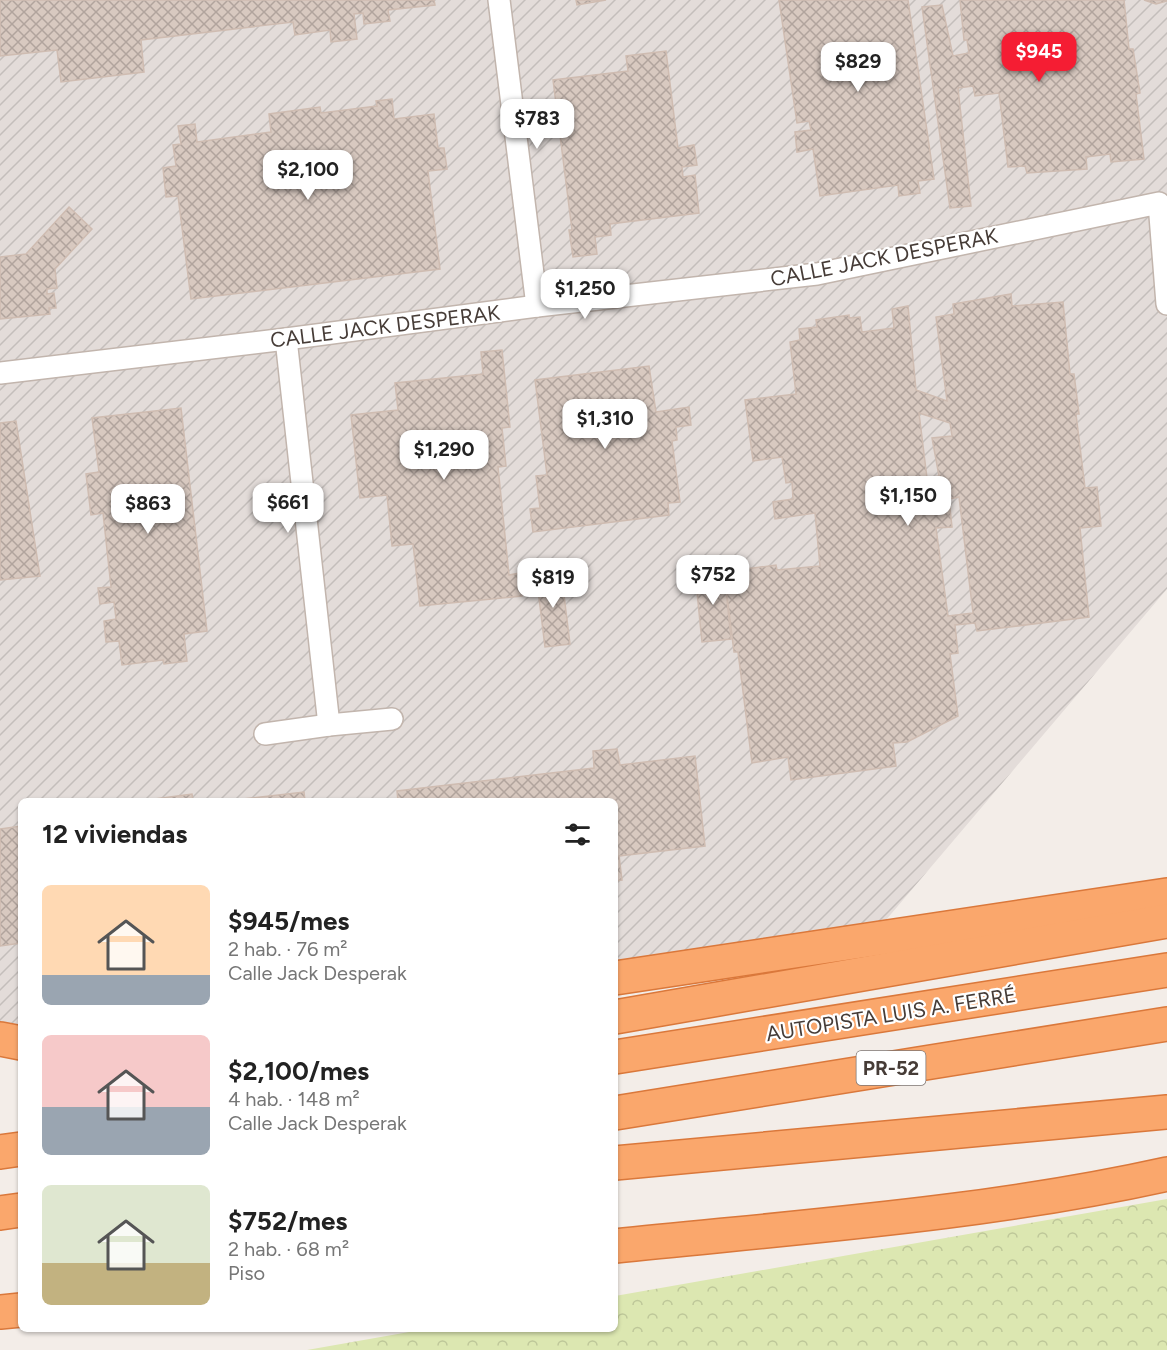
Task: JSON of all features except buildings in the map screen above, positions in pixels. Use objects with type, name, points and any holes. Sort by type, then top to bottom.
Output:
[{"type":"highway","points":[[618,978],[1167,894]]},
{"type":"highway","points":[[618,1016],[1167,921]]},
{"type":"highway","name":"AUTOPISTA LUIS A. FERRÉ","points":[[618,1057],[1167,970]]},
{"type":"highway","name":"PR-52","points":[[618,1113],[1167,1024]]},
{"type":"highway","points":[[0,1039],[18,1042]]},
{"type":"highway","points":[[618,1163],[1167,1112]]},
{"type":"highway","points":[[0,1152],[18,1149]]},
{"type":"highway","points":[[618,1246],[964,1208],[1093,1191],[1167,1174]]},
{"type":"highway","points":[[0,1213],[18,1210]]},
{"type":"highway","points":[[0,1312],[18,1310]]},
{"type":"street","points":[[499,0],[537,306]]},
{"type":"street","name":"CALLE JACK DESPERAK","points":[[0,373],[537,306],[817,274],[1159,203],[1167,304]]},
{"type":"street","points":[[286,339],[329,725]]},
{"type":"street","points":[[265,734],[392,719]]},
{"type":"shaded area","points":[[0,0],[1167,0],[1167,589],[869,940],[618,983],[618,798],[18,798],[18,1045],[0,1037]]},
{"type":"green space","points":[[1167,1199],[1167,1350],[307,1350],[409,1332],[618,1332],[618,1295]]}]
